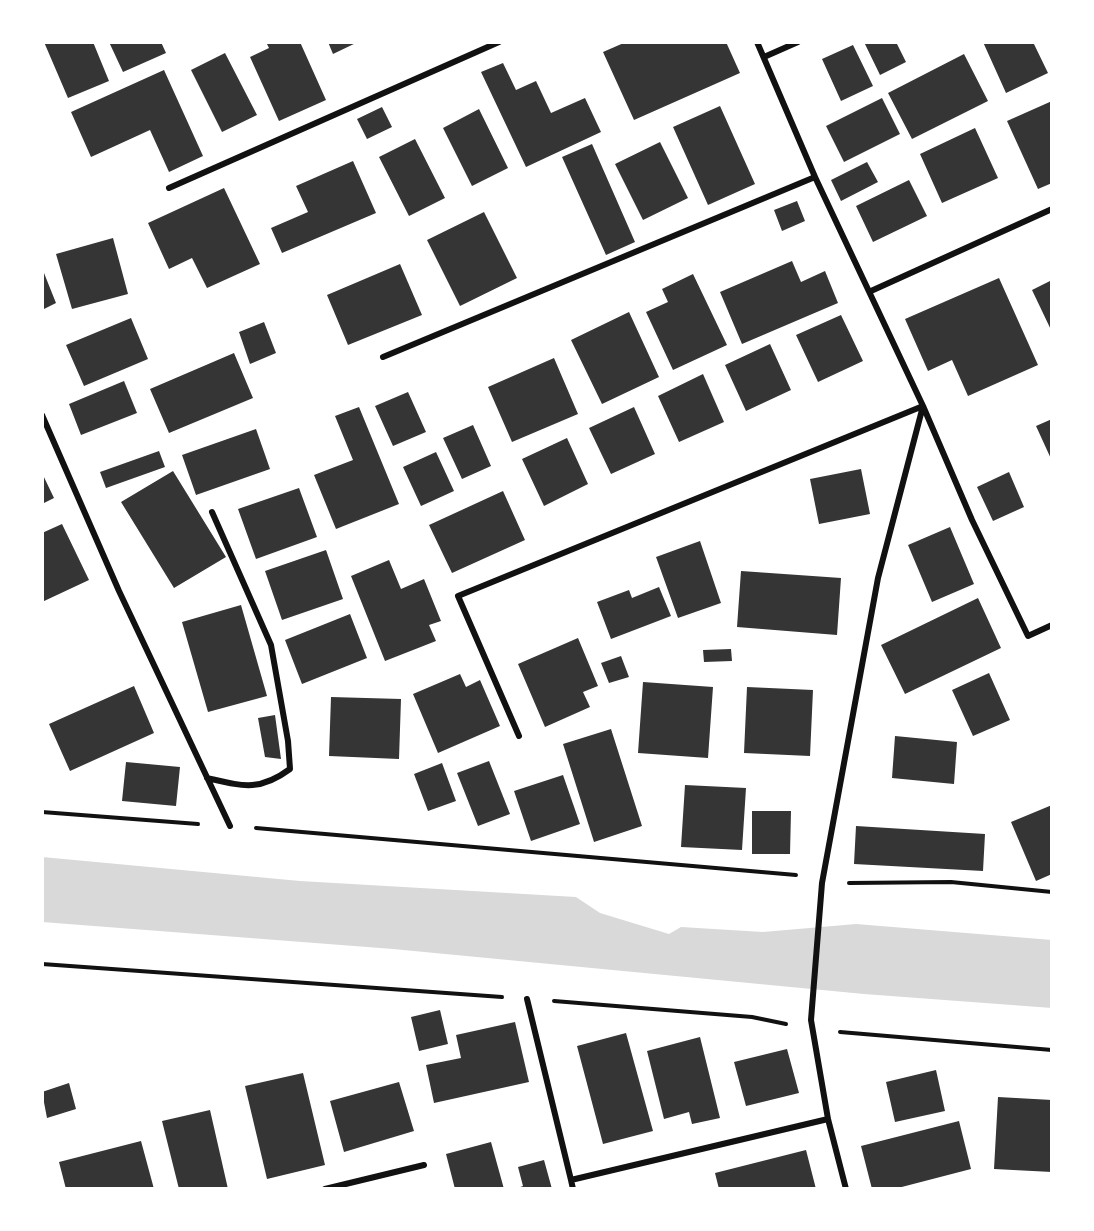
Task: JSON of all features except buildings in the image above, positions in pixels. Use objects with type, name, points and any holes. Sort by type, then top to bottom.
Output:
[{"type":"street","points":[[169,189],[499,42]]},
{"type":"street","points":[[757,42],[815,177],[871,291],[972,520],[1029,636],[1052,625]]},
{"type":"street","points":[[764,57],[798,42]]},
{"type":"street","points":[[383,357],[815,177]]},
{"type":"street","points":[[871,291],[1052,209]]},
{"type":"street","points":[[519,736],[458,596],[923,406]]},
{"type":"street","points":[[846,1189],[828,1119],[811,1020],[822,883],[878,578],[923,406]]},
{"type":"street","points":[[42,415],[119,591],[230,826]]},
{"type":"street","points":[[207,778],[240,785],[271,783],[290,769],[288,741],[271,645],[212,512]]},
{"type":"street","points":[[528,999],[573,1189]]},
{"type":"street","points":[[571,1180],[828,1119]]},
{"type":"street","points":[[324,1189],[424,1165]]},
{"type":"path","points":[[42,812],[805,876],[822,883],[951,882],[1052,892]]},
{"type":"shaded area","points":[[42,857],[300,881],[576,897],[600,913],[669,934],[681,927],[763,932],[856,924],[1052,940],[1052,1008],[864,994],[393,949],[42,922]]}]
